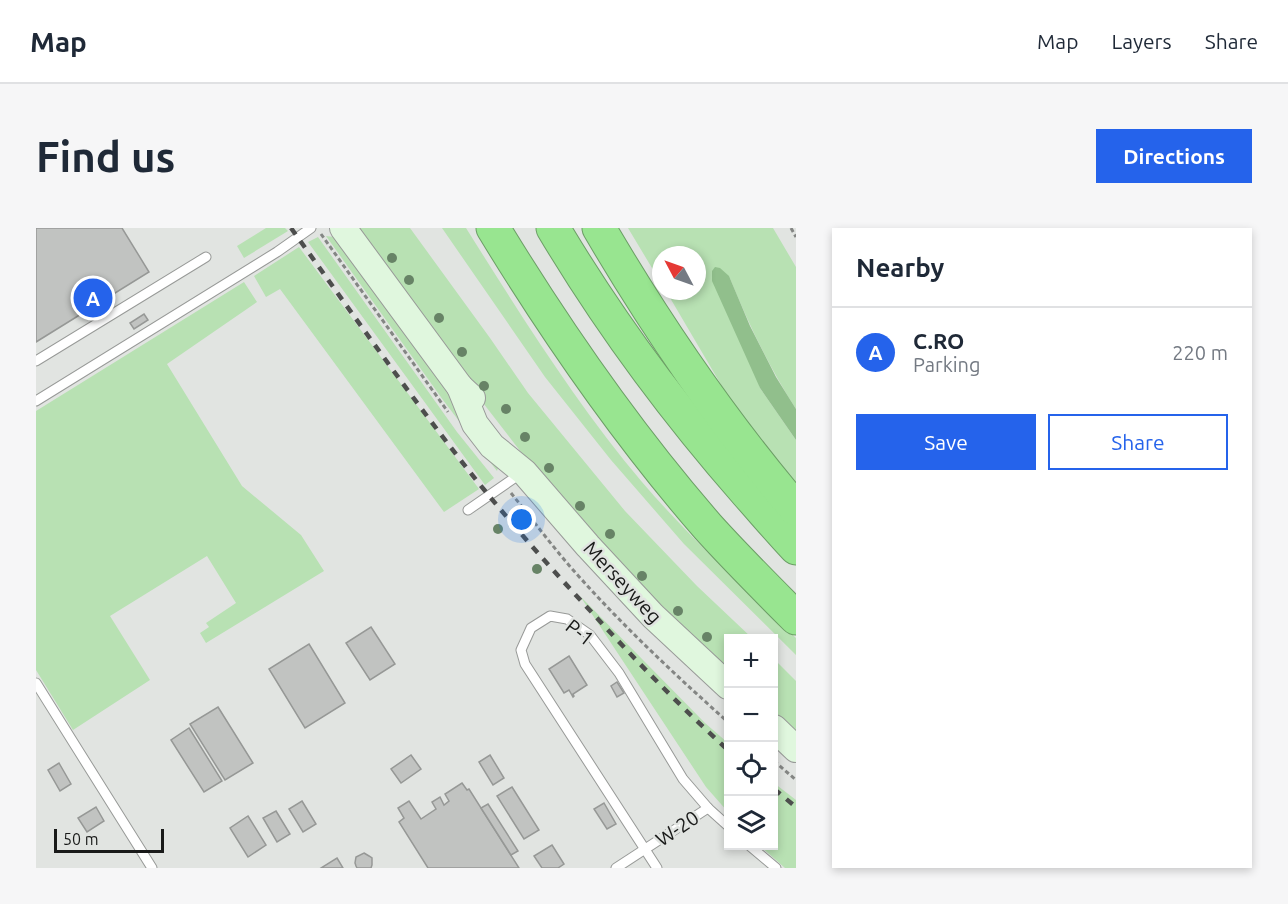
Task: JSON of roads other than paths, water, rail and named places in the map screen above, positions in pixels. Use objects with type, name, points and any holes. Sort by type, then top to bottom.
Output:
[{"type":"highway","points":[[493,228],[563,339],[602,394],[708,527],[796,618]]},
{"type":"highway","points":[[514,228],[609,372],[723,515],[796,593]]},
{"type":"highway","points":[[553,228],[608,314],[670,399],[722,465],[796,548]]},
{"type":"highway","points":[[599,228],[689,371],[796,509]]},
{"type":"street","name":"Merseyweg","points":[[343,228],[460,387],[487,412],[524,472],[653,616],[724,681]]},
{"type":"street","points":[[778,732],[796,749]]},
{"type":"lane","points":[[36,401],[277,252],[311,228]]},
{"type":"lane","points":[[36,361],[206,257]]},
{"type":"lane","points":[[468,510],[524,472]]},
{"type":"lane","name":"P-1","points":[[657,868],[525,664],[520,650],[531,628],[550,616],[567,619],[590,635],[619,673],[683,779],[708,808],[724,822]]},
{"type":"lane","points":[[36,683],[152,868]]},
{"type":"lane","name":"W-20","points":[[616,868],[708,808]]},
{"type":"lane","points":[[755,850],[776,868]]},
{"type":"railway","points":[[291,228],[406,387],[491,499],[629,652],[724,746]]},
{"type":"railway","points":[[778,792],[796,807]]},
{"type":"place","name":"C.RO","points":[[93,298]]}]
